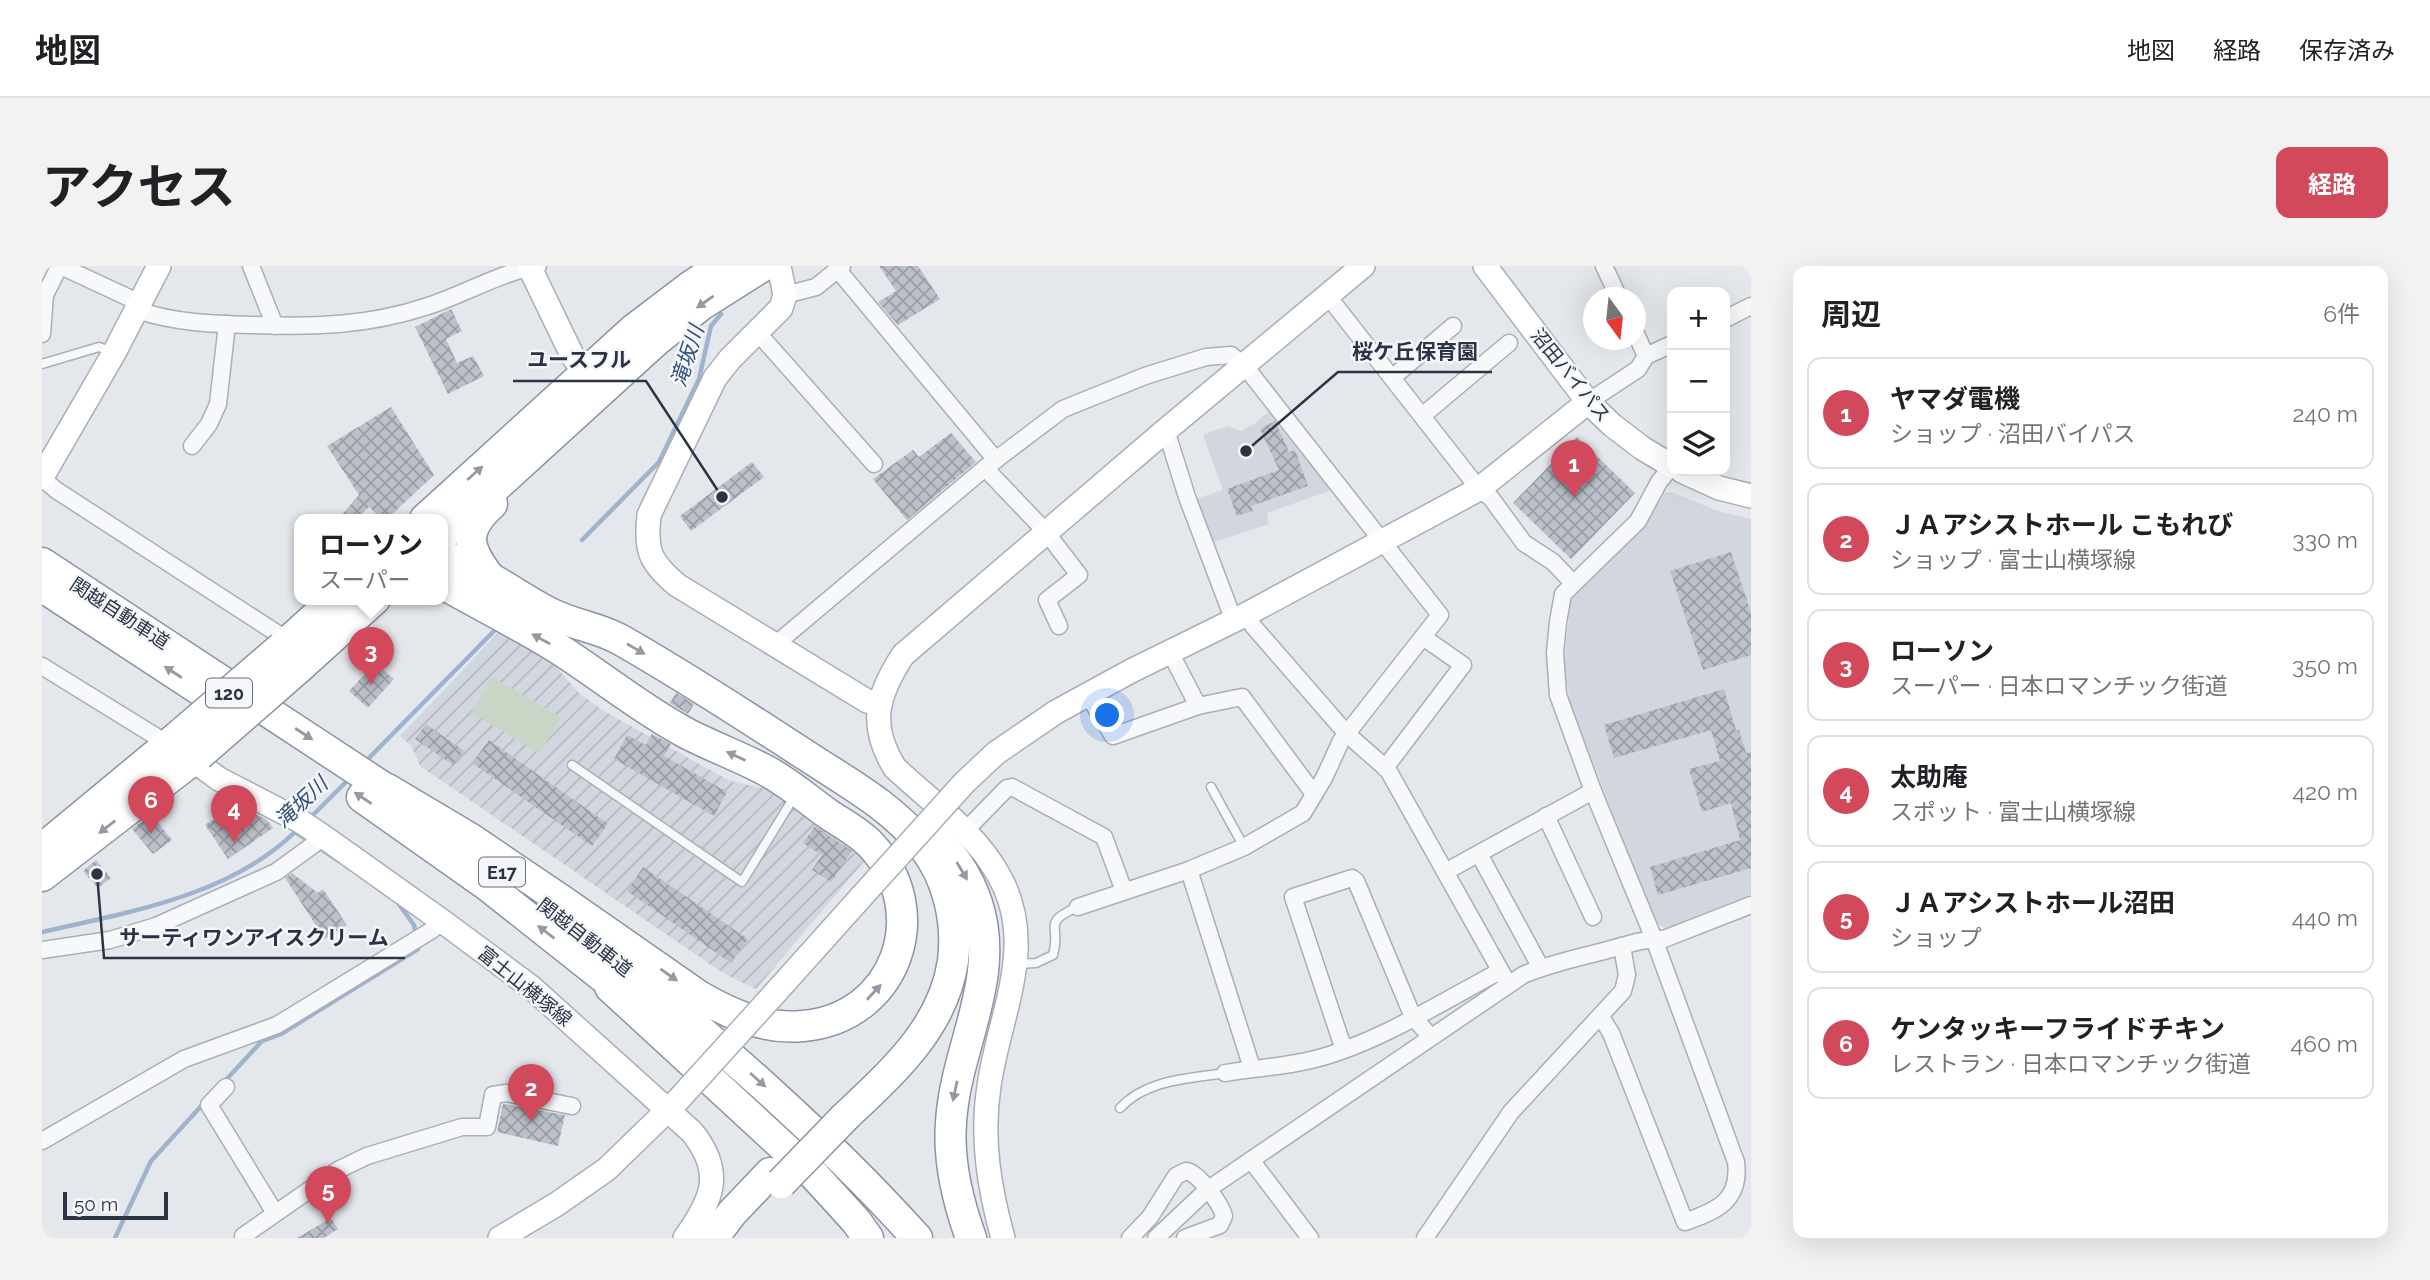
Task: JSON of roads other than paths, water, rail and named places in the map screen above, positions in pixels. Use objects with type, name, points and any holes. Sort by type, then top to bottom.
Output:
[{"type":"highway","points":[[431,514],[591,383],[701,305],[763,266]]},
{"type":"highway","points":[[491,579],[474,555],[471,538],[478,517],[538,458],[549,438],[633,330],[711,269]]},
{"type":"highway","points":[[448,530],[549,438]]},
{"type":"highway","points":[[387,789],[512,867],[699,996],[742,1017],[785,1027],[825,1022],[843,1016],[868,1000],[887,977],[895,961],[901,942],[902,923],[901,904],[896,887],[880,856],[805,775],[713,694],[615,637],[554,615],[448,558]]},
{"type":"highway","name":"関越自動車道","points":[[42,563],[387,789],[501,871],[675,1009],[757,1079],[830,1148],[917,1238]]},
{"type":"highway","name":"関越自動車道","points":[[42,587],[368,801],[488,886],[574,953],[742,1093],[816,1162],[889,1238]]},
{"type":"highway","points":[[448,587],[554,646],[637,704],[688,734],[765,770],[853,785],[896,807],[934,836],[950,853],[964,873],[979,909],[985,951],[984,975],[954,1095],[951,1124],[954,1177],[971,1238]]},
{"type":"highway","name":"120","points":[[42,876],[290,652],[330,605]]},
{"type":"highway","name":"120","points":[[290,652],[365,605]]},
{"type":"highway","name":"120","points":[[42,849],[184,749]]},
{"type":"highway","points":[[713,1238],[732,1213],[776,1178],[839,1113],[916,1016],[934,978],[938,956],[936,913],[924,876],[914,859],[883,826],[805,775]]},
{"type":"highway","points":[[839,1113],[909,1054],[928,1028],[942,1001],[954,943],[950,904],[939,874],[924,847],[894,816],[853,785]]},
{"type":"highway","points":[[574,953],[814,1175],[868,1238]]},
{"type":"highway","points":[[733,1238],[776,1178]]},
{"type":"street","points":[[159,266],[114,353],[42,477],[56,490],[278,634],[290,652]]},
{"type":"street","points":[[251,266],[275,326]]},
{"type":"street","points":[[42,334],[45,295],[58,269],[65,268],[138,307],[174,321],[337,326],[372,321],[427,307],[477,285],[532,266],[591,383]]},
{"type":"street","points":[[779,266],[785,295],[781,308],[730,359],[715,378],[649,515],[646,537],[649,553],[658,569],[677,585],[867,701],[879,704]]},
{"type":"street","points":[[1003,1238],[988,1177],[987,1118],[989,1086],[1015,963],[1017,937],[1013,905],[999,875],[984,852],[895,768],[886,753],[883,741],[879,704],[890,676],[903,655],[1363,266]]},
{"type":"street","name":"沼田バイパス","points":[[1485,266],[1588,402],[1612,425],[1667,463]]},
{"type":"street","points":[[1604,266],[1614,287]]},
{"type":"street","points":[[785,295],[817,287],[840,268],[1079,575],[1047,600],[1059,626]]},
{"type":"street","points":[[1327,295],[1479,489],[1491,498],[1524,542],[1553,562],[1573,583]]},
{"type":"street","points":[[1730,316],[1751,306]]},
{"type":"street","points":[[192,446],[209,424],[218,404],[227,324]]},
{"type":"street","points":[[1392,378],[1452,326]]},
{"type":"street","points":[[758,332],[874,464]]},
{"type":"street","points":[[1422,416],[1509,343]]},
{"type":"street","points":[[500,1238],[607,1169],[674,1104],[965,782],[996,752],[1088,695],[1241,617],[1479,489],[1588,402],[1638,369],[1646,356],[1667,346]]},
{"type":"street","points":[[1643,350],[1646,356]]},
{"type":"street","points":[[776,644],[991,464],[1063,409],[1145,376],[1206,357],[1231,355],[1244,365],[1440,615],[1341,741],[1303,813],[1244,847],[1189,870],[1078,907]]},
{"type":"street","points":[[1166,430],[1195,520],[1241,617],[1253,626],[1347,734],[1385,768],[1504,977]]},
{"type":"street","points":[[1601,1017],[1611,1033],[1685,1222],[1714,1212],[1736,1186],[1736,1162],[1654,939],[1593,791],[1558,695],[1555,653],[1563,594],[1638,521],[1667,472]]},
{"type":"street","points":[[1693,476],[1719,488],[1751,496]]},
{"type":"street","points":[[1385,768],[1463,665],[1423,636]]},
{"type":"street","points":[[1170,652],[1198,706]]},
{"type":"street","points":[[42,666],[184,749]]},
{"type":"street","points":[[1088,695],[1113,736],[1198,706],[1242,697],[1314,794]]},
{"type":"street","name":"富士山横塚線","points":[[184,749],[219,779],[311,828],[442,921],[531,987],[674,1104],[707,1153],[712,1176],[710,1197],[685,1238]]},
{"type":"street","points":[[964,832],[1007,788],[1012,787],[1104,836],[1124,891]]},
{"type":"street","points":[[1445,872],[1593,791]]},
{"type":"street","points":[[1546,816],[1593,917]]},
{"type":"street","points":[[42,950],[110,940],[156,926],[276,872],[311,828]]},
{"type":"street","points":[[1479,854],[1541,968]]},
{"type":"street","points":[[1189,870],[1252,1068]]},
{"type":"street","points":[[1346,1048],[1341,1041],[1293,897],[1352,878],[1356,881],[1413,1017],[1431,1037]]},
{"type":"street","points":[[1225,1073],[1311,1060],[1346,1048],[1504,977],[1622,946],[1664,939],[1750,910]]},
{"type":"street","points":[[42,1141],[184,1059],[277,1025],[432,930],[442,921]]},
{"type":"street","points":[[1424,1238],[1511,1112],[1618,998],[1626,984],[1627,975],[1622,946]]},
{"type":"street","points":[[1156,1238],[1207,1190],[1431,1037],[1504,977]]},
{"type":"street","points":[[226,1087],[209,1105],[275,1213]]},
{"type":"street","points":[[242,1237],[338,1170],[367,1156],[462,1127],[487,1128],[493,1095],[506,1093],[572,1106]]},
{"type":"street","points":[[1251,1160],[1310,1238]]},
{"type":"street","points":[[1130,1238],[1150,1217],[1180,1172],[1191,1171],[1223,1209],[1223,1221],[1214,1228],[1185,1238]]},
{"type":"lane","points":[[42,364],[99,347],[114,353]]},
{"type":"lane","points":[[572,765],[742,882],[805,775]]},
{"type":"lane","points":[[1212,787],[1244,847]]},
{"type":"lane","points":[[1015,963],[1036,963],[1053,955],[1056,945],[1056,920],[1060,914],[1078,907]]},
{"type":"lane","points":[[1120,1108],[1129,1098],[1151,1086],[1225,1073]]},
{"type":"waterway","name":"滝坂川","points":[[582,540],[659,462],[699,379],[711,326],[721,314]]},
{"type":"waterway","name":"滝坂川","points":[[366,761],[494,631]]},
{"type":"waterway","name":"滝坂川","points":[[309,819],[350,778]]},
{"type":"waterway","points":[[295,832],[311,842]]},
{"type":"waterway","name":"滝坂川","points":[[42,932],[143,908],[209,886],[240,872],[269,854],[295,832]]},
{"type":"waterway","points":[[318,847],[337,860]]},
{"type":"waterway","points":[[398,903],[414,925],[416,935]]},
{"type":"waterway","points":[[224,1082],[262,1041],[281,1034],[418,949],[417,943]]},
{"type":"waterway","points":[[115,1238],[151,1161],[204,1103]]},
{"type":"place","name":"桜ケ丘保育園","points":[[1246,451]]},
{"type":"place","name":"ユースフル","points":[[722,497]]},
{"type":"place","name":"ヤマダ電機","points":[[1574,498]]},
{"type":"place","name":"ローソン","points":[[371,685]]},
{"type":"place","name":"ケンタッキーフライドチキン","points":[[151,834]]},
{"type":"place","name":"太助庵","points":[[234,843]]},
{"type":"place","name":"サーティワンアイスクリーム","points":[[97,874]]},
{"type":"place","name":"ＪＡアシストホール こもれび","points":[[531,1122]]},
{"type":"place","name":"ＪＡアシストホール沼田","points":[[328,1224]]}]
